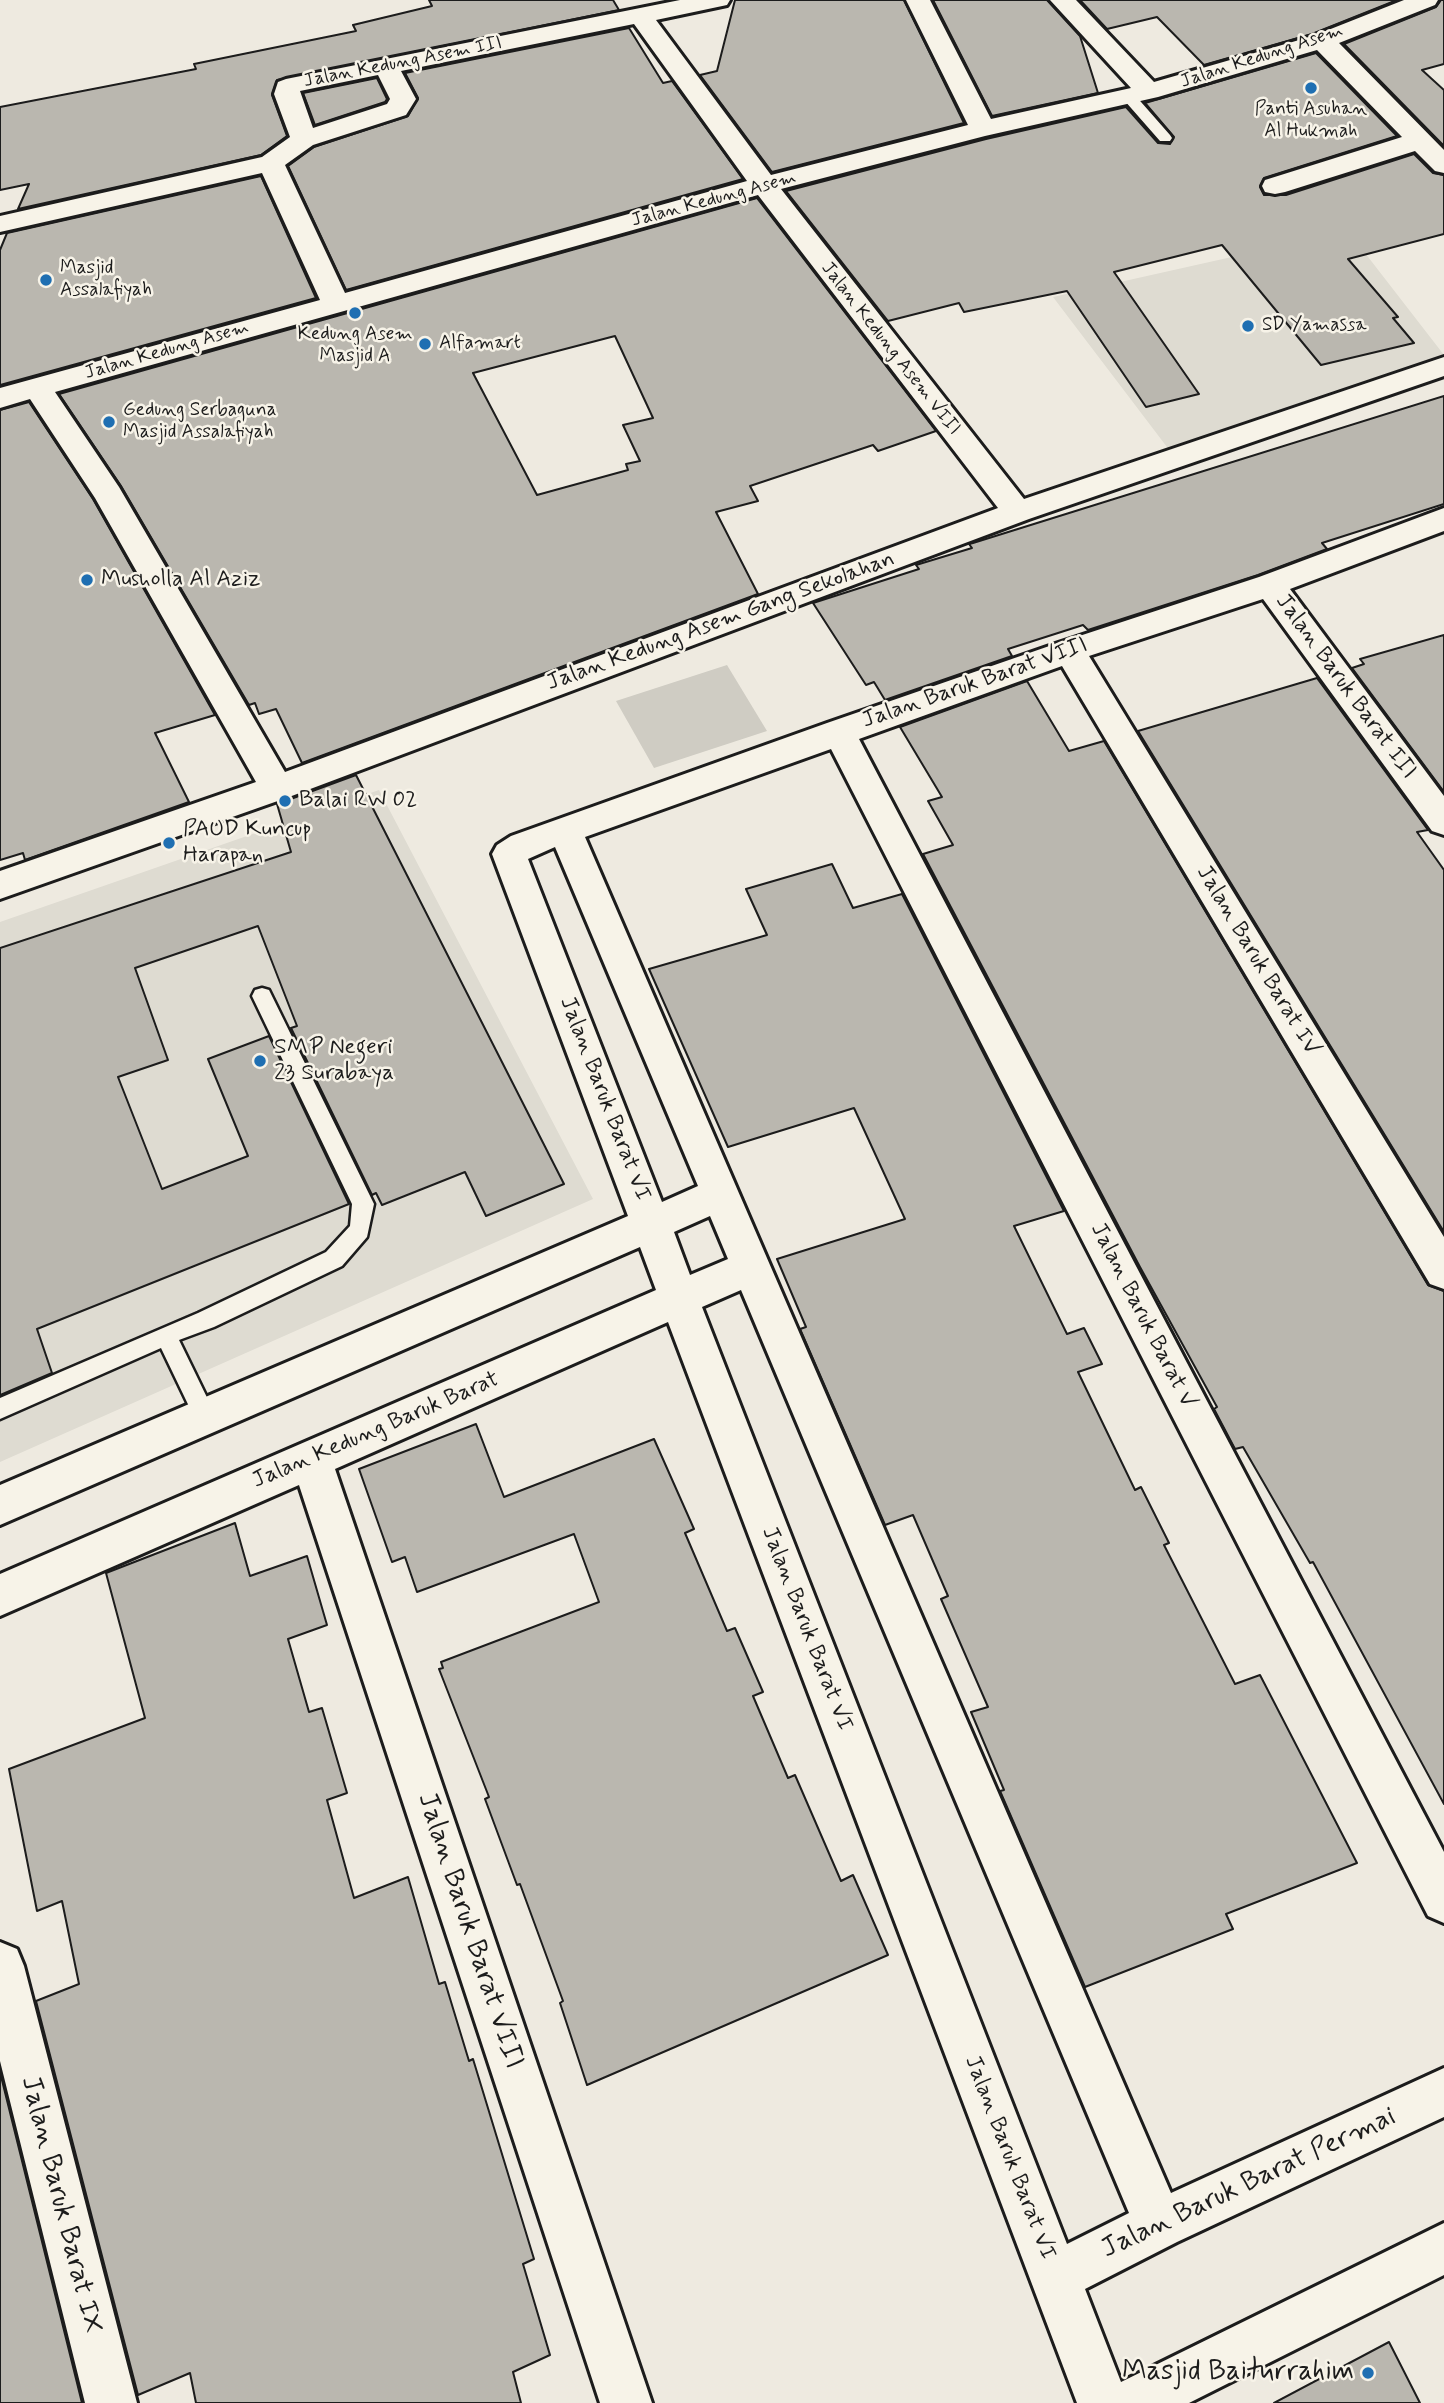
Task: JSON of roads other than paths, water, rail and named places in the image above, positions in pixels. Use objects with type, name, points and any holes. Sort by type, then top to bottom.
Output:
[{"type":"street","name":"Jalan Kedung Asem III","points":[[304,139],[287,94],[288,87],[386,65],[718,0]]},
{"type":"street","points":[[918,0],[983,129]]},
{"type":"street","points":[[1062,0],[1139,95]]},
{"type":"street","name":"Jalan Kedung Asem","points":[[0,398],[764,185],[983,129],[1139,95],[1322,41],[1426,0]]},
{"type":"street","name":"Jalan Kedung Asem VIII","points":[[641,17],[764,185],[1018,512]]},
{"type":"street","points":[[1322,41],[1444,165]]},
{"type":"street","points":[[0,223],[271,163],[304,139],[397,109],[403,99],[386,65]]},
{"type":"street","points":[[1275,186],[1418,141]]},
{"type":"street","points":[[271,163],[336,304]]},
{"type":"street","name":"Jalan Kedung Asem Gang Sekolahan","points":[[0,885],[277,788],[1018,512],[1444,366]]},
{"type":"street","points":[[37,387],[108,494],[277,788]]},
{"type":"street","name":"Jalan Baruk Barat VIII","points":[[509,854],[523,845],[566,832],[1069,651],[1270,585],[1444,519]]},
{"type":"street","name":"Jalan Baruk Barat III","points":[[1270,585],[1444,822]]},
{"type":"street","name":"Jalan Baruk Barat IV","points":[[1069,651],[1444,1272]]},
{"type":"street","name":"Jalan Baruk Barat V","points":[[839,732],[1444,1900]]},
{"type":"street","points":[[566,832],[1159,2224]]},
{"type":"street","name":"Jalan Baruk Barat VI","points":[[509,854],[1103,2403]]},
{"type":"street","points":[[0,1505],[720,1194]]},
{"type":"street","name":"Jalan Kedung Baruk Barat","points":[[0,1595],[751,1268]]},
{"type":"street","name":"Jalan Baruk Barat VIII","points":[[311,1459],[626,2403]]},
{"type":"street","name":"Jalan Baruk Barat IX","points":[[0,1966],[111,2403]]},
{"type":"street","name":"Jalan Baruk Barat Permai","points":[[1055,2277],[1159,2224],[1444,2092]]},
{"type":"street","points":[[1134,2403],[1444,2248]]},
{"type":"lane","points":[[1139,95],[1165,138]]},
{"type":"lane","points":[[0,1409],[206,1320],[334,1259],[360,1230],[363,1204],[262,996]]},
{"type":"lane","points":[[166,1335],[205,1416]]},
{"type":"place","name":"Panti Asuhan Al Hukmah","points":[[1311,88]]},
{"type":"place","name":"Masjid Assalafiyah","points":[[46,280]]},
{"type":"place","name":"Kedung Asem Masjid A","points":[[355,313]]},
{"type":"place","name":"SD Yamassa","points":[[1248,326]]},
{"type":"place","name":"Alfamart","points":[[425,344]]},
{"type":"place","name":"Gedung Serbaguna Masjid Assalafiyah","points":[[109,422]]},
{"type":"place","name":"Musholla Al Aziz","points":[[87,580]]},
{"type":"place","name":"Balai RW 02","points":[[285,801]]},
{"type":"place","name":"PAUD Kuncup Harapan","points":[[169,843]]},
{"type":"place","name":"SMP Negeri 23 Surabaya","points":[[260,1061]]},
{"type":"place","name":"Masjid Baiturrahim","points":[[1368,2373]]}]
